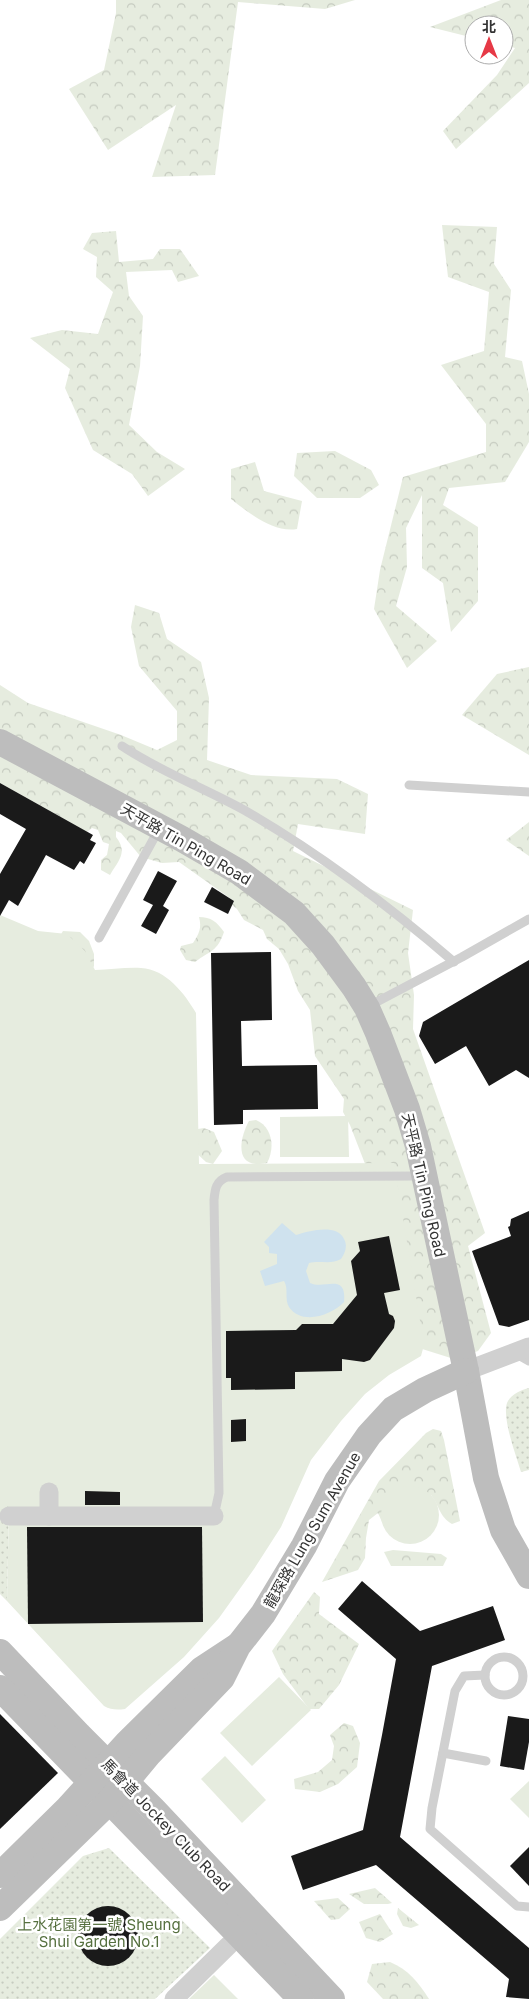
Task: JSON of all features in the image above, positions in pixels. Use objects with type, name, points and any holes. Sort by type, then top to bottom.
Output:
[{"type":"street","name":"天平路 Tin Ping Road","points":[[0,742],[160,827],[239,872],[294,913],[323,945],[354,987],[367,1008],[407,1109],[418,1146],[492,1500],[503,1530],[529,1576]]},
{"type":"street","points":[[466,1371],[524,1354]]},
{"type":"street","name":"龍琛路 Lung Sum Avenue","points":[[0,1908],[109,1802],[149,1754],[222,1678],[238,1646],[304,1546],[337,1481],[369,1435],[394,1409],[425,1390],[466,1371]]},
{"type":"street","points":[[49,1492],[49,1516]]},
{"type":"street","points":[[9,1516],[214,1516]]},
{"type":"street","name":"龍琛路 Lung Sum Avenue","points":[[0,1875],[68,1808],[107,1763],[202,1669],[238,1646]]},
{"type":"street","name":"馬會道 Jockey Club Road","points":[[0,1652],[332,1999]]},
{"type":"street","name":"馬會道 Jockey Club Road","points":[[0,1688],[301,1999]]},
{"type":"street","points":[[174,1999],[229,1945]]},
{"type":"lane","points":[[122,746],[244,810],[296,843],[406,921],[454,962]]},
{"type":"lane","points":[[409,785],[529,792]]},
{"type":"lane","points":[[99,938],[160,827]]},
{"type":"lane","points":[[367,1008],[454,962],[529,918]]},
{"type":"lane","points":[[214,1516],[219,1493],[214,1200],[215,1189],[218,1183],[227,1177],[424,1176]]},
{"type":"lane","points":[[508,1657],[519,1664],[524,1676],[523,1682],[516,1692],[504,1696],[492,1692],[488,1687],[485,1675],[486,1669],[495,1659],[508,1657]]},
{"type":"lane","points":[[485,1675],[464,1676],[454,1691],[432,1808],[430,1830],[517,1906],[529,1907]]},
{"type":"lane","points":[[443,1753],[486,1761]]},
{"type":"green space","points":[[116,0],[355,0],[325,9],[238,2],[215,175],[152,177],[176,105],[108,150],[69,89],[104,70],[116,13]]},
{"type":"green space","points":[[501,0],[529,0],[529,83],[456,149],[443,131],[497,75],[504,65],[514,65],[514,15],[464,15],[464,36],[430,27]]},
{"type":"green space","points":[[442,225],[497,227],[494,264],[511,290],[505,357],[522,361],[529,394],[529,442],[505,482],[449,488],[443,505],[478,527],[478,601],[451,632],[443,583],[422,568],[422,495],[406,528],[407,567],[396,606],[437,641],[407,668],[374,609],[380,570],[403,477],[486,452],[486,424],[441,365],[484,351],[489,292],[448,277]]},
{"type":"green space","points":[[116,231],[119,262],[153,259],[160,249],[180,249],[199,276],[178,282],[172,270],[126,272],[129,296],[143,316],[140,366],[129,425],[157,452],[185,469],[148,496],[132,474],[93,450],[65,388],[70,369],[30,338],[62,330],[98,334],[113,292],[96,277],[97,257],[83,249],[92,233]]},
{"type":"green space","points":[[335,451],[371,470],[379,485],[360,498],[317,498],[294,476],[297,453]]},
{"type":"green space","points":[[255,462],[264,491],[302,501],[297,529],[279,528],[270,525],[253,516],[231,499],[231,469]]},
{"type":"green space","points":[[135,605],[159,613],[167,639],[201,662],[209,698],[207,760],[251,775],[337,779],[368,794],[365,834],[298,824],[293,851],[413,910],[408,953],[414,995],[413,1029],[485,1233],[468,1246],[491,1333],[478,1351],[454,1359],[419,1348],[367,1169],[343,1112],[344,1099],[315,1056],[310,1010],[298,991],[288,964],[279,949],[267,939],[263,930],[244,920],[232,905],[234,901],[179,862],[162,863],[141,857],[121,833],[116,831],[116,837],[120,842],[122,852],[110,875],[101,870],[101,860],[107,855],[109,844],[103,842],[98,830],[92,828],[87,832],[0,783],[0,685],[28,703],[121,735],[157,750],[177,740],[177,711],[139,666],[131,627]]},
{"type":"green space","points":[[529,667],[529,755],[462,715],[497,674]]},
{"type":"green space","points":[[529,822],[529,856],[506,840]]},
{"type":"green space","points":[[0,915],[38,931],[67,934],[85,951],[95,970],[141,968],[159,973],[174,984],[186,998],[196,1013],[199,1164],[394,1163],[424,1345],[421,1356],[389,1375],[365,1394],[341,1421],[311,1460],[281,1527],[219,1618],[184,1657],[125,1709],[114,1709],[104,1706],[7,1601],[9,1505],[0,1511]]},
{"type":"green space","points":[[199,917],[213,921],[224,932],[216,947],[195,962],[186,960],[180,950],[181,946],[193,943],[197,937],[200,928]]},
{"type":"green space","points":[[63,931],[80,932],[89,941],[94,954],[94,966],[90,973],[57,941]]},
{"type":"green space","points":[[348,1116],[349,1157],[280,1157],[280,1117]]},
{"type":"green space","points":[[256,1120],[266,1128],[271,1139],[270,1157],[267,1163],[257,1164],[249,1162],[244,1158],[242,1152],[241,1145],[245,1129],[249,1121]]},
{"type":"green space","points":[[204,1128],[214,1132],[222,1151],[213,1164],[206,1162],[193,1150],[192,1137],[198,1129]]},
{"type":"green space","points":[[529,1388],[529,1470],[521,1472],[510,1437],[506,1410],[507,1403],[513,1395]]},
{"type":"green space","points":[[433,1429],[441,1431],[444,1440],[460,1521],[452,1524],[448,1521],[431,1495],[382,1522],[378,1513],[369,1520],[365,1558],[358,1570],[322,1582],[379,1481],[426,1433]]},
{"type":"green space","points":[[0,1474],[9,1505],[7,1601],[0,1594]]},
{"type":"green space","points":[[410,1486],[426,1491],[434,1499],[439,1515],[434,1531],[426,1539],[410,1544],[394,1539],[386,1531],[381,1515],[386,1499],[394,1491]]},
{"type":"green space","points":[[393,1550],[441,1554],[447,1558],[443,1566],[391,1566],[384,1552]]},
{"type":"green space","points":[[314,1592],[320,1597],[319,1614],[359,1644],[339,1685],[319,1709],[309,1709],[283,1674],[272,1651]]},
{"type":"green space","points":[[279,1677],[311,1710],[252,1766],[220,1733]]},
{"type":"green space","points":[[344,1723],[353,1726],[360,1743],[357,1767],[338,1784],[320,1792],[295,1789],[294,1779],[318,1772],[332,1760],[334,1746],[330,1735]]},
{"type":"green space","points":[[225,1756],[266,1800],[242,1823],[201,1779]]},
{"type":"green space","points":[[529,1781],[529,1818],[510,1799]]},
{"type":"green space","name":"上水花園第一號 Sheung Shui Garden No.1","points":[[109,1848],[210,1948],[155,1999],[0,1999],[0,1939],[83,1856]]},
{"type":"green space","points":[[375,1888],[392,1903],[364,1904],[349,1894]]},
{"type":"green space","points":[[338,1898],[350,1909],[339,1919],[331,1920],[314,1901]]},
{"type":"green space","points":[[398,1908],[419,1925],[411,1928],[403,1926],[397,1914]]},
{"type":"green space","points":[[380,1914],[393,1934],[380,1942],[366,1938],[359,1922]]},
{"type":"green space","points":[[390,1962],[403,1969],[412,1977],[429,1999],[383,1999],[367,1982],[372,1964]]},
{"type":"green space","points":[[214,1975],[238,1999],[189,1999]]},
{"type":"water","points":[[282,1223],[296,1235],[315,1230],[329,1230],[340,1234],[344,1239],[346,1249],[341,1259],[333,1262],[309,1263],[306,1271],[310,1283],[316,1285],[333,1284],[342,1287],[344,1302],[339,1307],[317,1316],[301,1316],[289,1307],[284,1281],[265,1286],[260,1271],[277,1264],[277,1254],[269,1253],[269,1247],[264,1242]]},
{"type":"building","points":[[0,783],[93,835],[90,840],[96,843],[84,864],[80,861],[74,870],[46,855],[18,906],[9,900],[0,916],[0,874],[26,829],[0,814]]},
{"type":"building","points":[[158,871],[177,881],[163,906],[169,910],[156,934],[141,926],[153,905],[143,900]]},
{"type":"building","points":[[212,887],[234,901],[228,914],[204,902]]},
{"type":"building","points":[[271,952],[272,1020],[241,1021],[242,1066],[317,1065],[318,1109],[243,1110],[243,1124],[214,1125],[211,953]]},
{"type":"building","points":[[529,960],[529,1078],[516,1070],[489,1086],[466,1046],[435,1064],[419,1036],[423,1022]]},
{"type":"building","points":[[529,1211],[529,1320],[509,1327],[499,1325],[472,1251],[511,1236],[508,1227],[510,1226],[511,1219]]},
{"type":"building","points":[[389,1236],[400,1290],[384,1293],[389,1314],[393,1316],[395,1321],[394,1328],[370,1360],[364,1362],[342,1359],[342,1371],[295,1372],[295,1389],[231,1390],[231,1378],[226,1378],[226,1331],[296,1330],[302,1324],[333,1324],[357,1295],[351,1261],[360,1251],[358,1242]]},
{"type":"building","points":[[246,1419],[246,1441],[231,1442],[231,1420]]},
{"type":"building","points":[[85,1491],[120,1492],[120,1505],[85,1505]]},
{"type":"building","points":[[27,1527],[202,1527],[203,1622],[28,1624]]},
{"type":"building","points":[[362,1581],[420,1631],[493,1606],[505,1640],[432,1666],[400,1837],[529,1948],[529,1999],[506,1997],[509,1979],[376,1865],[303,1890],[291,1856],[363,1830],[382,1735],[396,1659],[338,1609]]},
{"type":"building","points":[[0,1714],[58,1773],[0,1829]]},
{"type":"building","points":[[508,1716],[529,1719],[529,1742],[524,1770],[500,1766]]},
{"type":"building","points":[[529,1847],[529,1886],[510,1866]]},
{"type":"building","points":[[108,1906],[124,1911],[129,1915],[133,1920],[138,1936],[133,1952],[129,1957],[124,1961],[108,1966],[92,1961],[87,1957],[83,1952],[78,1936],[83,1920],[87,1915],[92,1911]]}]
